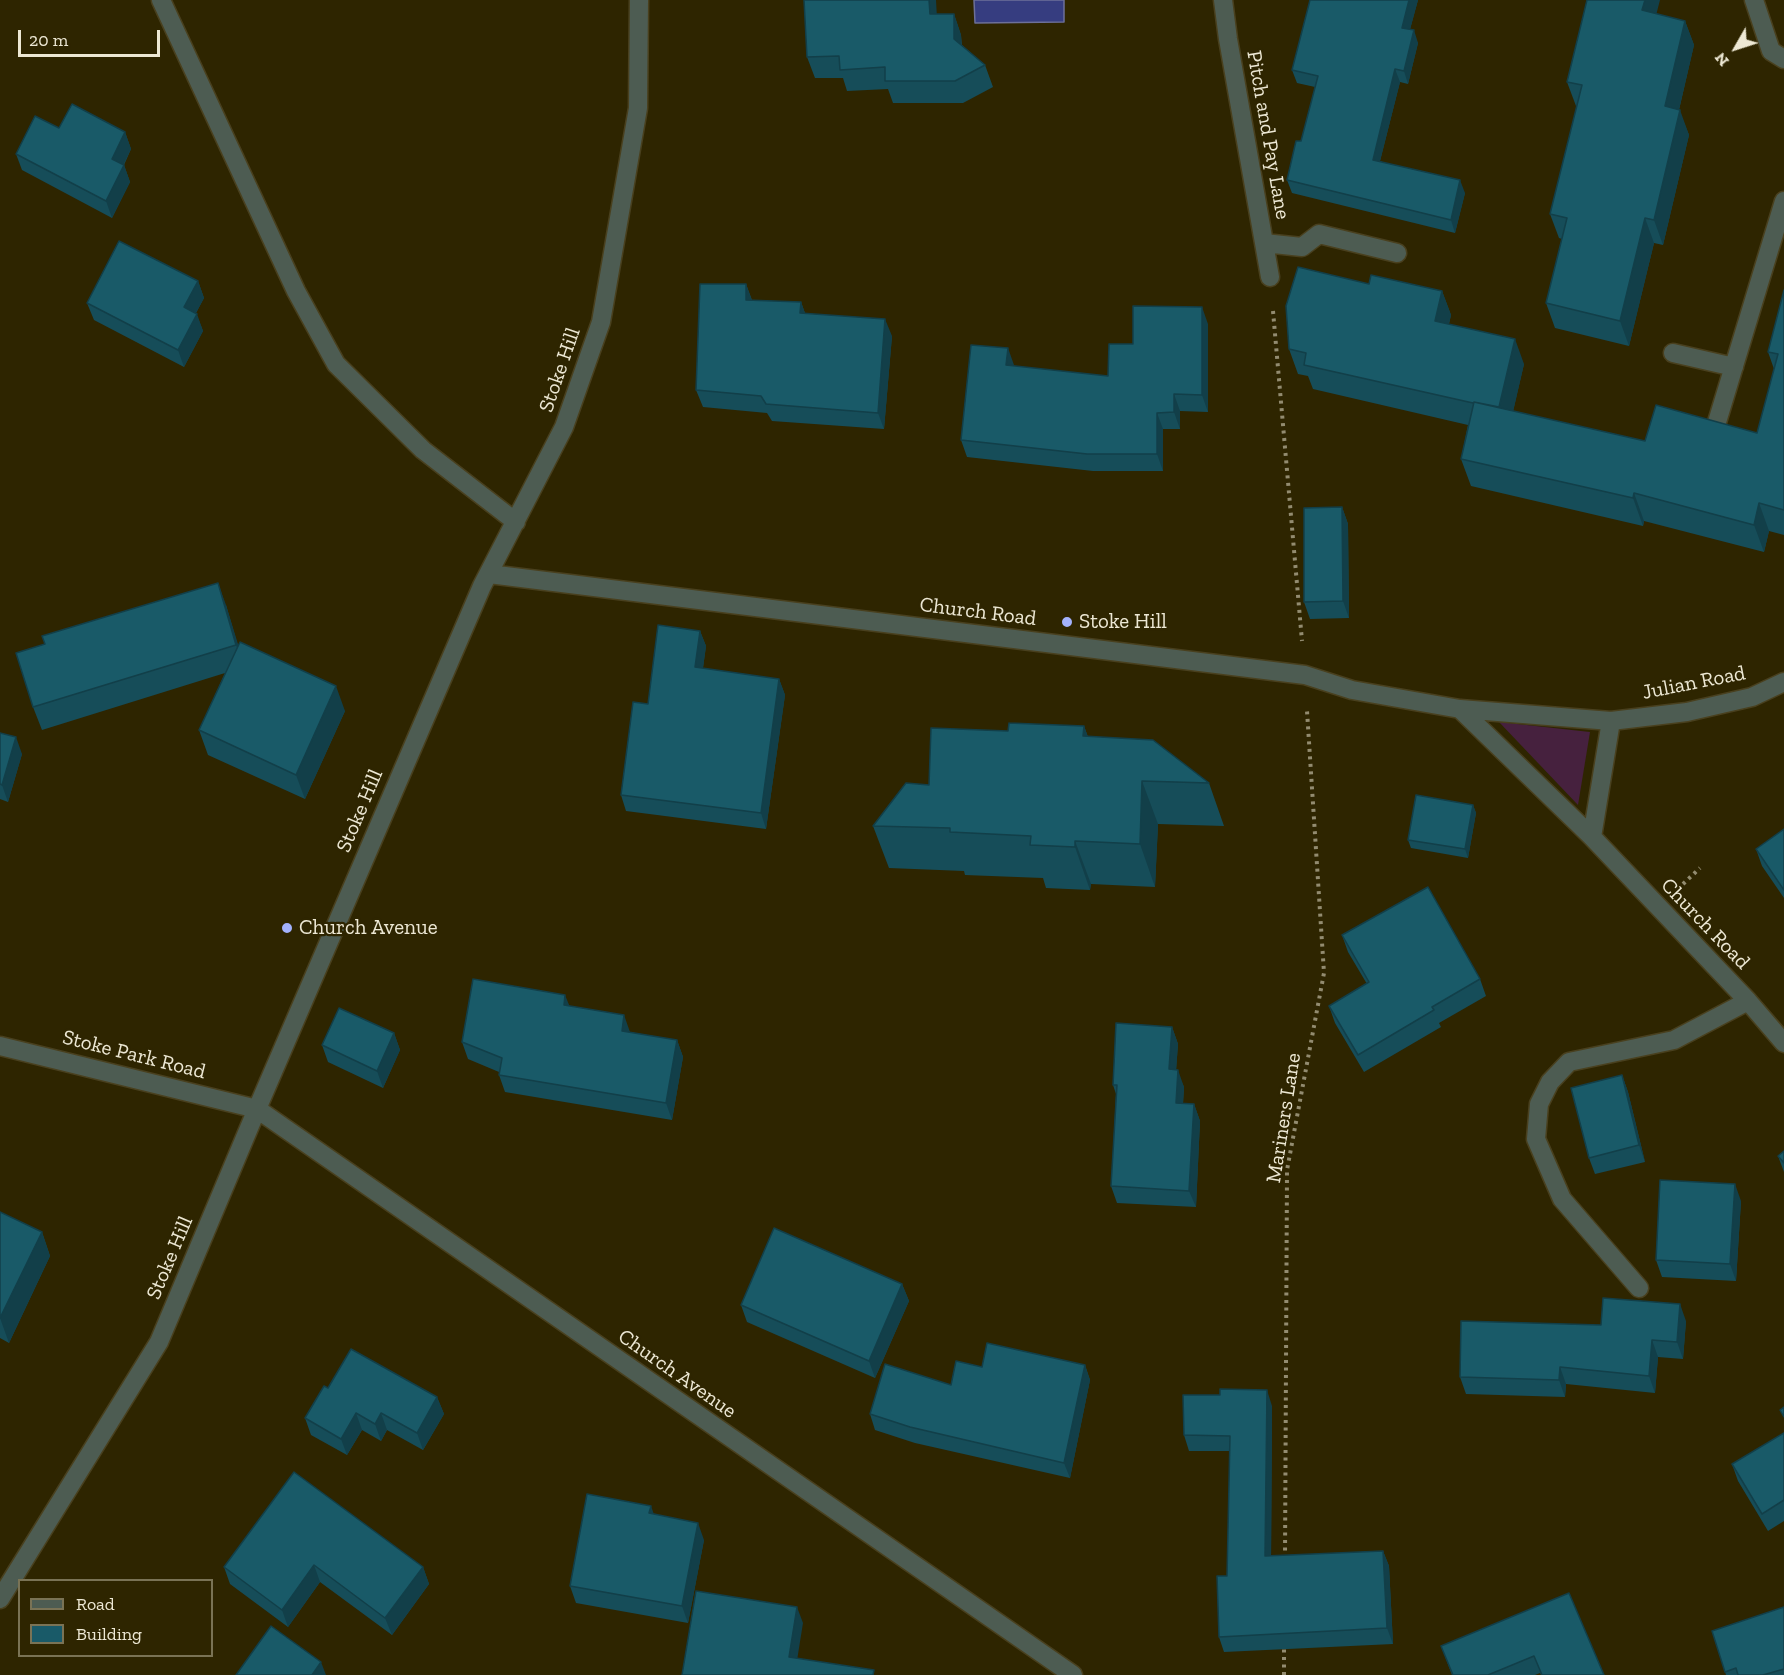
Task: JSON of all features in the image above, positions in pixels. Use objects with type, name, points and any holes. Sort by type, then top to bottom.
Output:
[{"type":"street","points":[[160,0],[296,291],[336,364],[423,450],[516,522]]},
{"type":"street","name":"Stoke Hill","points":[[0,1599],[159,1342],[257,1109],[489,574],[564,427],[601,322],[638,108],[639,0]]},
{"type":"street","name":"Pitch and Pay Lane","points":[[1224,0],[1228,39],[1270,277]]},
{"type":"street","points":[[1754,0],[1771,51],[1784,58]]},
{"type":"street","points":[[1714,432],[1784,201]]},
{"type":"street","points":[[1264,243],[1302,247],[1319,234],[1397,253]]},
{"type":"street","points":[[1673,353],[1734,367]]},
{"type":"street","name":"Church Road","points":[[489,574],[1305,675],[1352,690],[1460,709],[1611,721]]},
{"type":"street","name":"Julian Road","points":[[1611,721],[1687,712],[1752,697],[1784,682]]},
{"type":"street","name":"Church Road","points":[[1460,709],[1592,837],[1748,1001],[1784,1043]]},
{"type":"street","points":[[1592,837],[1611,721]]},
{"type":"street","points":[[1639,1288],[1562,1199],[1536,1139],[1539,1104],[1550,1082],[1569,1062],[1674,1040],[1748,1001]]},
{"type":"street","name":"Stoke Park Road","points":[[0,1046],[257,1109]]},
{"type":"street","name":"Church Avenue","points":[[257,1109],[1072,1675]]},
{"type":"path","name":"Mariners Lane","points":[[1270,277],[1305,675],[1324,973],[1287,1170],[1285,1569]]},
{"type":"path","points":[[1284,1640],[1284,1675]]},
{"type":"shaded area","points":[[974,0],[1064,0],[1064,22],[975,23]]},
{"type":"shaded area","points":[[1499,722],[1590,732],[1578,805]]},
{"type":"building","points":[[804,0],[929,0],[930,14],[954,14],[954,39],[985,65],[955,81],[885,81],[885,67],[840,70],[839,56],[807,57]]},
{"type":"building","points":[[1310,0],[1409,0],[1402,28],[1414,30],[1404,71],[1395,69],[1373,160],[1460,180],[1451,220],[1287,180],[1296,141],[1301,141],[1318,76],[1292,70]]},
{"type":"building","points":[[1587,0],[1645,0],[1642,10],[1685,21],[1665,106],[1680,110],[1654,220],[1645,218],[1620,321],[1546,303],[1567,218],[1550,214],[1582,85],[1567,82]]},
{"type":"building","points":[[72,104],[125,132],[112,159],[124,165],[106,201],[16,154],[35,116],[59,128]]},
{"type":"building","points":[[119,241],[198,281],[184,307],[197,314],[178,350],[87,303]]},
{"type":"building","points":[[1298,267],[1369,284],[1371,275],[1442,291],[1435,321],[1515,339],[1499,407],[1304,365],[1306,353],[1289,349],[1286,306]]},
{"type":"building","points":[[700,284],[746,284],[746,300],[801,302],[800,313],[885,319],[878,413],[766,404],[761,396],[696,390]]},
{"type":"building","points":[[1784,290],[1784,510],[1759,503],[1754,525],[1634,493],[1633,498],[1461,459],[1474,402],[1645,441],[1656,405],[1757,433],[1778,354],[1768,352]]},
{"type":"building","points":[[1133,306],[1202,307],[1202,395],[1174,394],[1174,412],[1157,413],[1157,454],[1087,454],[961,440],[971,345],[1008,348],[1006,365],[1108,376],[1109,344],[1133,344]]},
{"type":"building","points":[[1342,507],[1343,601],[1304,602],[1304,508]]},
{"type":"building","points":[[218,583],[236,645],[33,707],[16,653],[45,644],[42,636]]},
{"type":"building","points":[[658,625],[700,631],[695,667],[779,679],[761,813],[621,795],[633,702],[648,704]]},
{"type":"building","points":[[240,642],[336,686],[296,775],[199,730]]},
{"type":"building","points":[[1009,723],[1084,726],[1083,736],[1153,740],[1209,783],[1142,781],[1140,844],[1075,841],[1075,847],[1030,845],[1031,836],[950,832],[950,828],[873,826],[906,783],[929,785],[931,728],[1008,731]]},
{"type":"building","points":[[0,733],[16,737],[2,785],[0,784]]},
{"type":"building","points":[[1416,795],[1473,805],[1465,849],[1408,840]]},
{"type":"building","points":[[1784,829],[1784,890],[1756,849]]},
{"type":"building","points":[[1428,887],[1480,979],[1432,1007],[1434,1010],[1358,1055],[1329,1006],[1369,982],[1342,935]]},
{"type":"building","points":[[473,979],[565,995],[564,1005],[624,1015],[622,1031],[677,1040],[666,1103],[499,1075],[502,1058],[462,1042]]},
{"type":"building","points":[[339,1008],[394,1033],[377,1071],[322,1045]]},
{"type":"building","points":[[1116,1023],[1172,1027],[1169,1069],[1178,1070],[1176,1103],[1194,1104],[1189,1191],[1111,1186],[1117,1085],[1113,1085]]},
{"type":"building","points":[[1622,1075],[1639,1145],[1589,1158],[1571,1088]]},
{"type":"building","points":[[1784,1151],[1784,1163],[1778,1156]]},
{"type":"building","points":[[1660,1180],[1735,1184],[1730,1264],[1656,1260]]},
{"type":"building","points":[[0,1212],[42,1232],[0,1318]]},
{"type":"building","points":[[774,1228],[902,1284],[869,1361],[741,1305]]},
{"type":"building","points":[[1603,1298],[1680,1304],[1677,1342],[1652,1340],[1649,1376],[1560,1367],[1559,1380],[1460,1377],[1461,1321],[1601,1325]]},
{"type":"building","points":[[987,1343],[1085,1365],[1064,1463],[910,1427],[870,1414],[885,1364],[951,1385],[956,1361],[982,1367]]},
{"type":"building","points":[[351,1349],[437,1397],[417,1433],[381,1413],[375,1424],[356,1413],[341,1439],[305,1418],[324,1386],[328,1388]]},
{"type":"building","points":[[1220,1389],[1267,1390],[1265,1556],[1383,1551],[1387,1628],[1219,1637],[1217,1576],[1227,1576],[1230,1436],[1184,1435],[1183,1395],[1220,1395]]},
{"type":"building","points":[[1784,1433],[1784,1500],[1762,1514],[1732,1464]]},
{"type":"building","points":[[294,1472],[423,1567],[385,1618],[314,1565],[282,1610],[224,1567]]},
{"type":"building","points":[[587,1494],[651,1506],[649,1513],[698,1523],[682,1606],[570,1586]]},
{"type":"building","points":[[696,1591],[797,1607],[789,1657],[874,1670],[873,1675],[682,1675]]},
{"type":"building","points":[[1569,1593],[1604,1675],[1542,1675],[1534,1656],[1488,1675],[1453,1675],[1441,1646]]},
{"type":"building","points":[[1784,1607],[1784,1669],[1763,1675],[1738,1675],[1736,1668],[1725,1672],[1712,1631]]},
{"type":"building","points":[[271,1626],[321,1662],[312,1675],[236,1675]]},
{"type":"place","name":"Stoke Hill","points":[[1067,622]]},
{"type":"place","name":"Church Avenue","points":[[287,928]]}]
